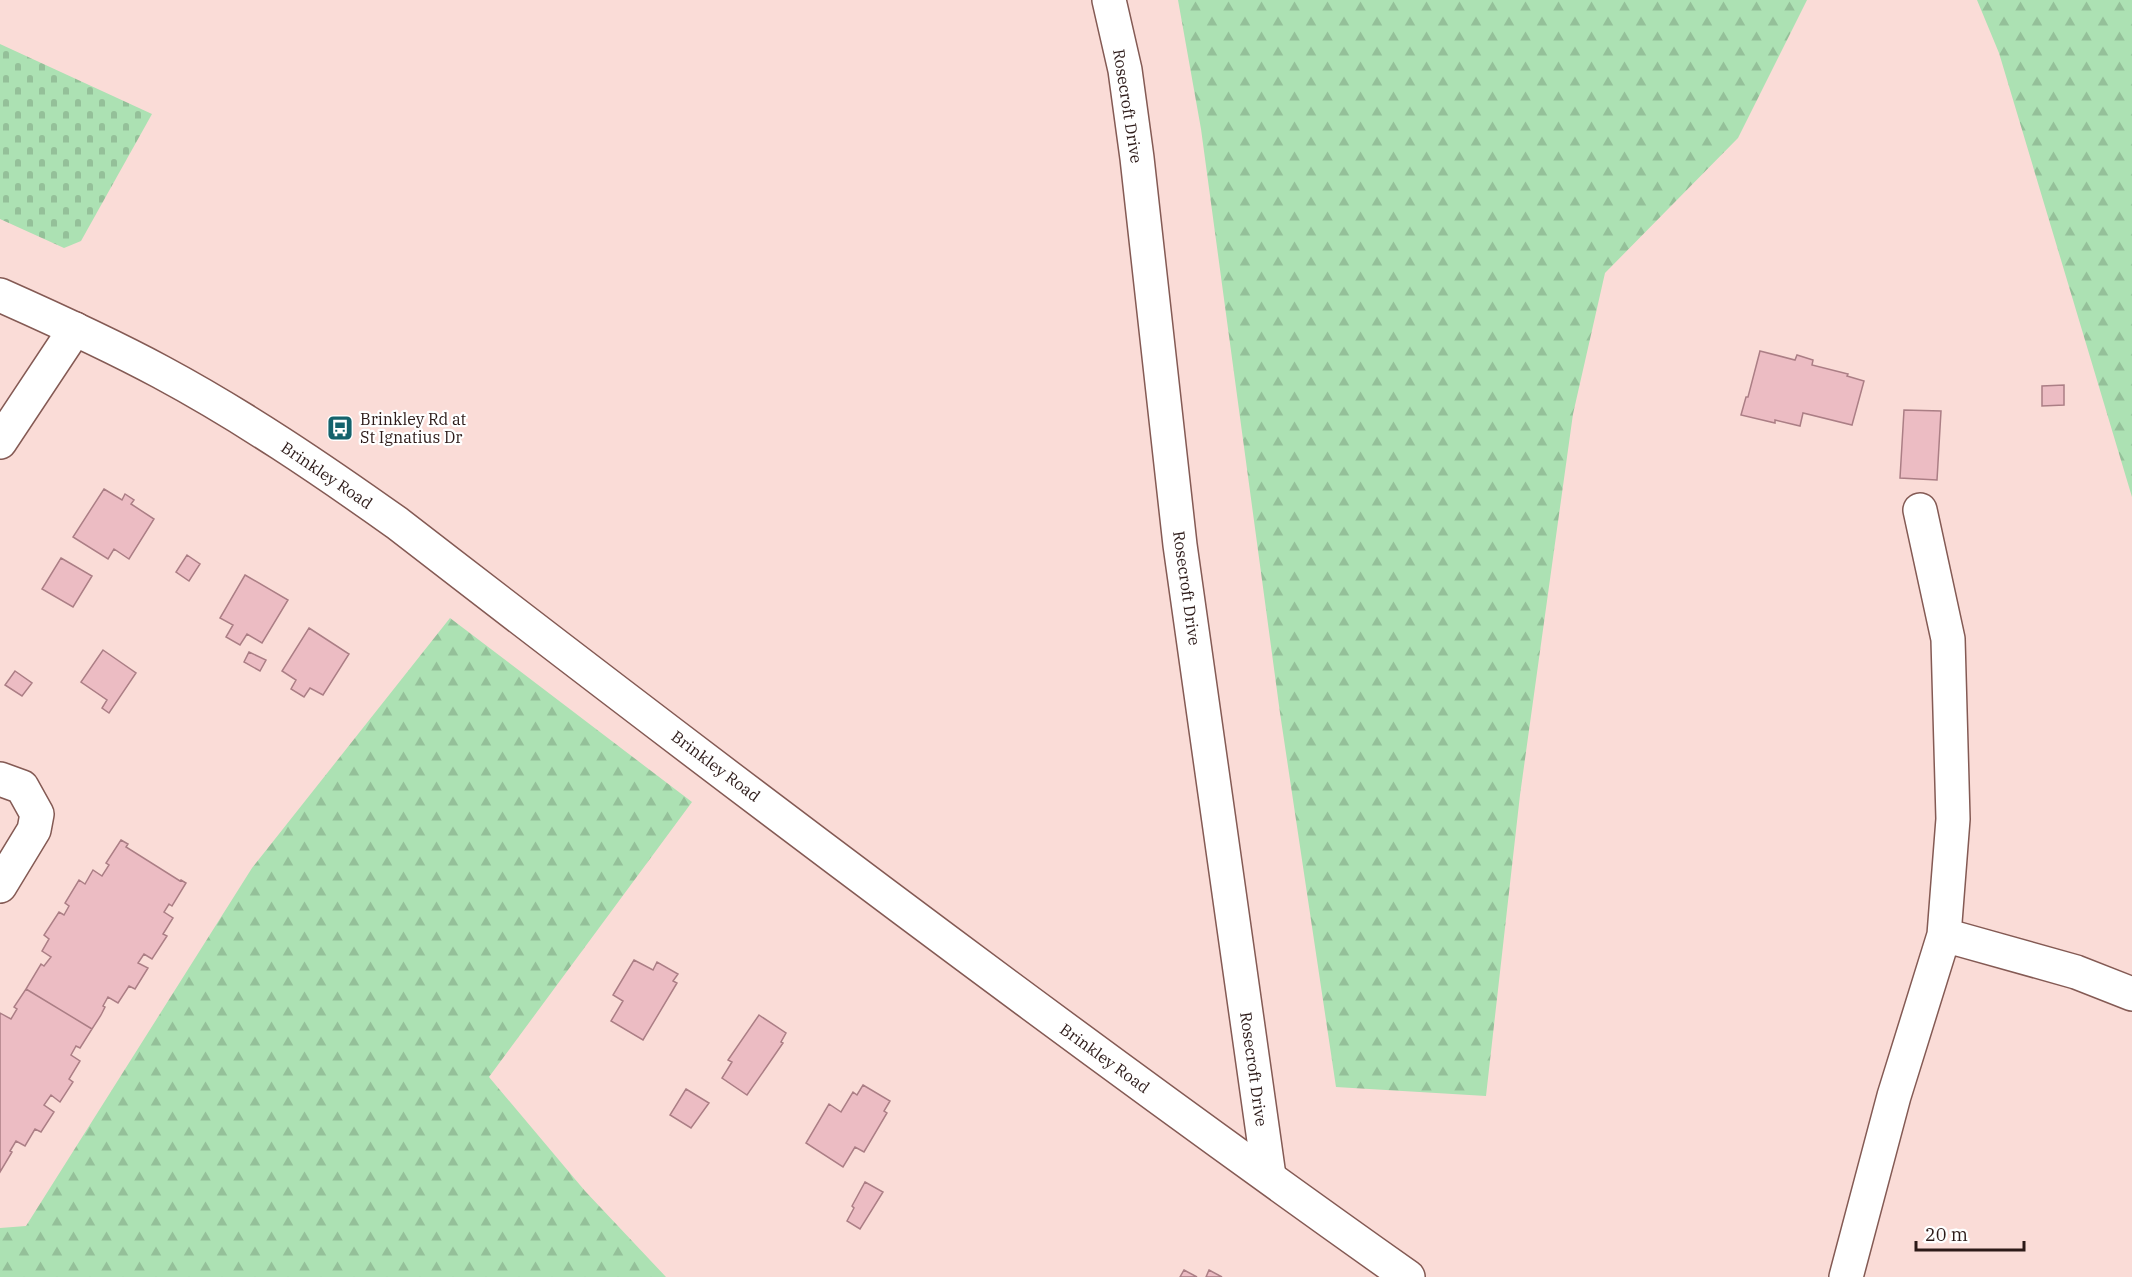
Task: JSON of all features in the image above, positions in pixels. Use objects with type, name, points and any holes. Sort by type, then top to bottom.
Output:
[{"type":"main road","name":"Rosecroft Drive","points":[[1109,0],[1125,70],[1137,158],[1180,545],[1269,1176]]},
{"type":"main road","name":"Brinkley Road","points":[[0,295],[162,372],[239,417],[345,485],[867,882],[1165,1102],[1408,1277]]},
{"type":"main road","points":[[0,442],[75,329]]},
{"type":"main road","points":[[1846,1277],[1894,1096],[1944,935],[1953,819],[1948,639],[1920,510]]},
{"type":"main road","points":[[0,779],[22,787],[37,814],[34,830],[0,886]]},
{"type":"main road","points":[[1944,935],[2076,972],[2132,994]]},
{"type":"green space","points":[[1178,0],[1807,0],[1738,138],[1605,273],[1573,414],[1520,795],[1486,1096],[1336,1087],[1280,713],[1201,129]]},
{"type":"green space","points":[[1977,0],[2132,0],[2132,497],[1999,53]]},
{"type":"green space","points":[[0,44],[152,114],[81,241],[64,248],[0,219]]},
{"type":"green space","points":[[450,618],[692,802],[489,1077],[585,1191],[666,1277],[0,1277],[0,1228],[26,1226],[252,868]]},
{"type":"building","points":[[1760,351],[1795,360],[1797,355],[1813,360],[1812,365],[1848,374],[1847,376],[1864,381],[1852,425],[1803,413],[1800,426],[1741,415]]},
{"type":"building","points":[[2064,385],[2064,405],[2042,406],[2042,386]]},
{"type":"building","points":[[1904,410],[1941,411],[1937,480],[1900,478]]},
{"type":"building","points":[[104,489],[122,500],[125,494],[134,500],[131,504],[154,519],[129,559],[114,549],[108,559],[73,537]]},
{"type":"building","points":[[187,555],[200,564],[189,581],[176,572]]},
{"type":"building","points":[[61,558],[92,576],[73,607],[42,589]]},
{"type":"building","points":[[245,575],[288,600],[262,643],[247,634],[240,645],[226,637],[233,625],[220,618]]},
{"type":"building","points":[[309,628],[349,654],[323,695],[310,688],[304,697],[291,689],[296,680],[282,671]]},
{"type":"building","points":[[103,650],[136,673],[109,713],[102,708],[107,700],[81,682]]},
{"type":"building","points":[[249,652],[266,660],[260,671],[244,662]]},
{"type":"building","points":[[15,671],[32,683],[22,696],[5,685]]},
{"type":"building","points":[[121,840],[128,844],[126,847],[186,883],[172,906],[169,904],[164,912],[173,918],[163,934],[167,936],[152,959],[144,954],[138,963],[148,968],[135,989],[129,986],[118,1003],[108,997],[92,1029],[26,989],[41,964],[44,966],[51,957],[42,951],[49,939],[44,935],[59,912],[64,915],[69,906],[65,903],[79,880],[85,884],[93,870],[102,876],[109,865],[106,863]]},
{"type":"building","points":[[634,960],[653,970],[657,962],[678,974],[673,981],[677,983],[643,1040],[611,1021],[623,1001],[613,995]]},
{"type":"building","points":[[26,989],[92,1029],[80,1048],[76,1046],[71,1055],[80,1061],[69,1079],[73,1082],[60,1102],[51,1095],[44,1105],[54,1112],[41,1132],[35,1129],[25,1146],[16,1141],[0,1172],[0,1013],[11,1019],[17,1009],[14,1007]]},
{"type":"building","points":[[759,1015],[786,1033],[781,1042],[783,1043],[747,1095],[722,1078],[732,1062],[728,1060]]},
{"type":"building","points":[[863,1085],[890,1101],[884,1111],[887,1113],[864,1152],[855,1147],[843,1167],[806,1143],[829,1104],[841,1112],[853,1092],[857,1095]]},
{"type":"building","points":[[686,1089],[709,1103],[691,1128],[670,1115]]},
{"type":"building","points":[[865,1182],[883,1192],[860,1229],[847,1221]]},
{"type":"building","points":[[1184,1270],[1197,1277],[1180,1277]]},
{"type":"building","points":[[1209,1270],[1222,1277],[1206,1277]]},
{"type":"place","name":"Brinkley Rd at St Ignatius Dr","points":[[340,428]]}]
